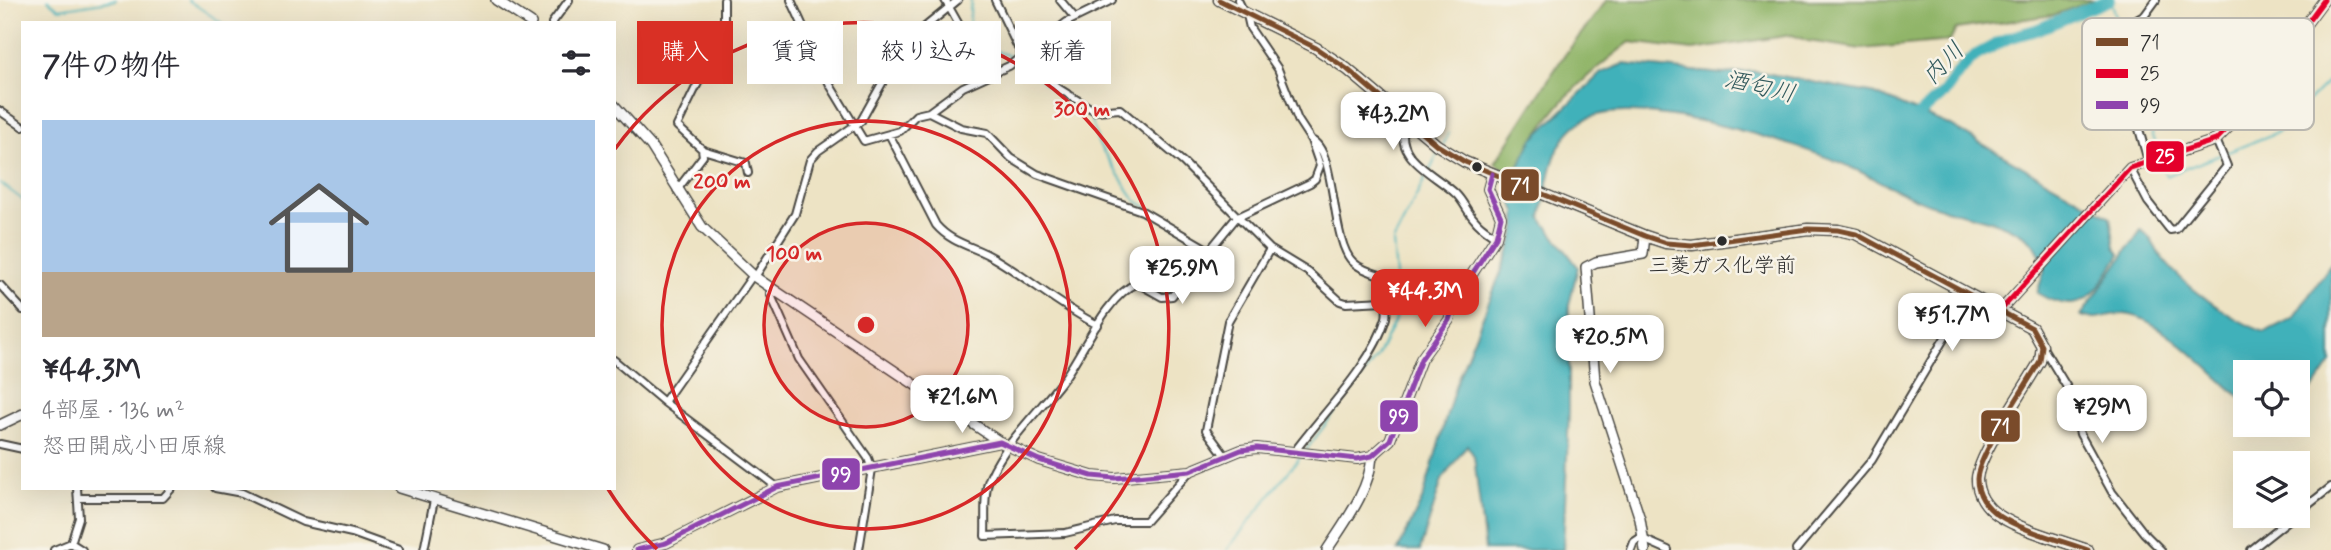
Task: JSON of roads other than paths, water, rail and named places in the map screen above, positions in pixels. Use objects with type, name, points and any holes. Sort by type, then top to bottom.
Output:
[{"type":"main road","points":[[496,0],[528,21]]},
{"type":"main road","points":[[1219,0],[1242,5],[1316,48],[1347,69],[1441,147],[1492,174],[1645,236],[1666,243],[1692,245],[1808,229],[1838,230],[1856,234],[1969,297],[2032,328],[2042,346],[2040,361],[1985,457],[1977,479],[1978,490],[1982,499],[2000,517],[2066,547],[2088,550]]},
{"type":"main road","points":[[2311,18],[2324,0]]},
{"type":"main road","points":[[616,106],[651,146],[702,227],[754,276],[1004,444],[1039,460],[1092,476],[1115,478],[1189,471],[1241,450],[1257,448],[1357,459],[1372,456],[1390,440],[1421,359],[1449,320],[1457,299],[1496,237],[1501,217],[1488,189],[1492,174]]},
{"type":"main road","points":[[2000,311],[2131,170],[2166,155],[2218,143],[2228,130]]},
{"type":"main road","points":[[1645,236],[1643,254],[1596,262],[1586,267],[1595,381],[1645,550]]},
{"type":"main road","points":[[0,425],[21,415]]},
{"type":"main road","points":[[637,550],[666,543],[777,487],[1004,444]]},
{"type":"main road","points":[[1327,550],[1356,503],[1371,469],[1372,456]]},
{"type":"main road","points":[[404,490],[603,550]]},
{"type":"street","points":[[553,21],[569,0]]},
{"type":"street","points":[[723,0],[724,30],[677,127],[702,150],[746,163],[748,173]]},
{"type":"street","points":[[791,0],[830,85],[864,141],[905,128],[916,115],[929,113],[963,87],[1015,61]]},
{"type":"street","points":[[664,402],[795,214],[810,160],[865,116],[904,44],[946,3],[958,0]]},
{"type":"street","points":[[995,0],[1015,41]]},
{"type":"street","points":[[1060,0],[1075,18]]},
{"type":"street","points":[[1071,21],[1112,0]]},
{"type":"street","points":[[2141,18],[2156,0]]},
{"type":"street","points":[[946,3],[957,21]]},
{"type":"street","points":[[1189,471],[1146,521],[1115,521],[1065,533],[985,536],[988,480],[1004,444],[1067,375],[1098,325],[1132,285],[1141,284],[1162,298],[1172,296],[1236,218],[1315,180],[1320,166],[1311,140],[1298,120],[1278,69],[1250,28],[1242,5]]},
{"type":"street","points":[[1057,84],[1087,108],[1095,111],[1120,109],[1151,132],[1270,249],[1308,272],[1340,301],[1384,301]]},
{"type":"street","points":[[0,111],[21,126]]},
{"type":"street","points":[[929,113],[961,128],[987,133],[1011,158],[1037,174],[1142,211],[1209,250]]},
{"type":"street","points":[[1406,120],[1401,132],[1403,140],[1429,174],[1453,192],[1476,222],[1496,237]]},
{"type":"street","points":[[2139,130],[2148,161]]},
{"type":"street","points":[[889,135],[936,225],[945,235],[999,261],[1074,314],[1098,325]]},
{"type":"street","points":[[1295,452],[1373,345],[1385,318],[1383,276],[1355,265],[1344,249],[1327,170],[1318,146],[1311,140]]},
{"type":"street","points":[[2131,170],[2148,202],[2170,230],[2176,229],[2227,166],[2218,143]]},
{"type":"street","points":[[677,190],[702,160],[702,150]]},
{"type":"street","points":[[1227,457],[1206,430],[1223,335],[1238,302],[1270,249]]},
{"type":"street","points":[[0,285],[21,308]]},
{"type":"street","points":[[773,288],[770,293],[799,359],[868,458],[872,469],[859,550]]},
{"type":"street","points":[[1796,550],[1872,460],[1969,297]]},
{"type":"street","points":[[2042,346],[2068,389],[2080,434],[2112,492],[2161,550]]},
{"type":"street","points":[[616,362],[664,402],[777,487]]},
{"type":"street","points":[[0,444],[21,449]]},
{"type":"street","points":[[2310,504],[2331,487]]},
{"type":"street","points":[[54,550],[71,543],[79,519],[77,490]]},
{"type":"street","points":[[79,498],[163,498],[170,490]]},
{"type":"street","points":[[226,490],[242,493],[303,522],[352,533],[399,550]]},
{"type":"street","points":[[424,550],[434,500]]},
{"type":"street","points":[[2251,550],[2279,528]]},
{"type":"street","points":[[1631,550],[1634,542],[1643,537],[1668,550]]},
{"type":"street","points":[[71,543],[82,550]]},
{"type":"water","name":"酒匂川","points":[[1623,64],[1723,74],[1755,71],[1875,94],[1951,126],[2110,217],[2115,247],[2120,254],[2104,280],[2087,298],[2078,303],[2053,301],[2037,293],[2045,269],[2036,246],[2009,227],[1932,205],[1841,163],[1750,133],[1673,116],[1637,112],[1607,113],[1584,120],[1573,128],[1558,150],[1549,176],[1541,218],[1578,267],[1569,305],[1569,412],[1563,550],[1485,550],[1474,456],[1467,445],[1442,480],[1420,550],[1398,550],[1423,498],[1456,383],[1508,255],[1516,229],[1516,212],[1510,196],[1514,176],[1532,140],[1601,73]]},
{"type":"water","points":[[2141,230],[2150,238],[2169,266],[2194,289],[2223,310],[2265,332],[2293,318],[2331,264],[2331,363],[2310,390],[2310,360],[2233,360],[2233,390],[2187,349],[2138,317],[2123,314],[2098,318],[2081,316]]},
{"type":"waterway","points":[[48,0],[59,9],[116,0]]},
{"type":"waterway","points":[[188,0],[219,21]]},
{"type":"waterway","points":[[971,0],[969,29],[983,47],[1015,57]]},
{"type":"waterway","name":"内川","points":[[1908,124],[1944,93],[1975,56],[2008,38],[2036,30],[2109,0]]},
{"type":"waterway","points":[[2111,0],[2117,18]]},
{"type":"waterway","points":[[2314,95],[2331,78]]},
{"type":"waterway","points":[[1046,84],[1089,114],[1099,145],[1135,200],[1191,235]]},
{"type":"waterway","points":[[2151,130],[2159,155]]},
{"type":"waterway","points":[[2226,153],[2280,130]]},
{"type":"waterway","points":[[1443,145],[1449,133]]},
{"type":"waterway","points":[[1430,170],[1440,150]]},
{"type":"waterway","points":[[2161,160],[2166,176],[2220,155]]},
{"type":"waterway","points":[[1306,450],[1377,357],[1395,320],[1399,309],[1393,242],[1427,175]]},
{"type":"waterway","points":[[0,183],[21,199]]},
{"type":"waterway","points":[[1227,550],[1300,457]]},
{"type":"place","name":"三菱ガス化学前","points":[[1722,241]]}]
